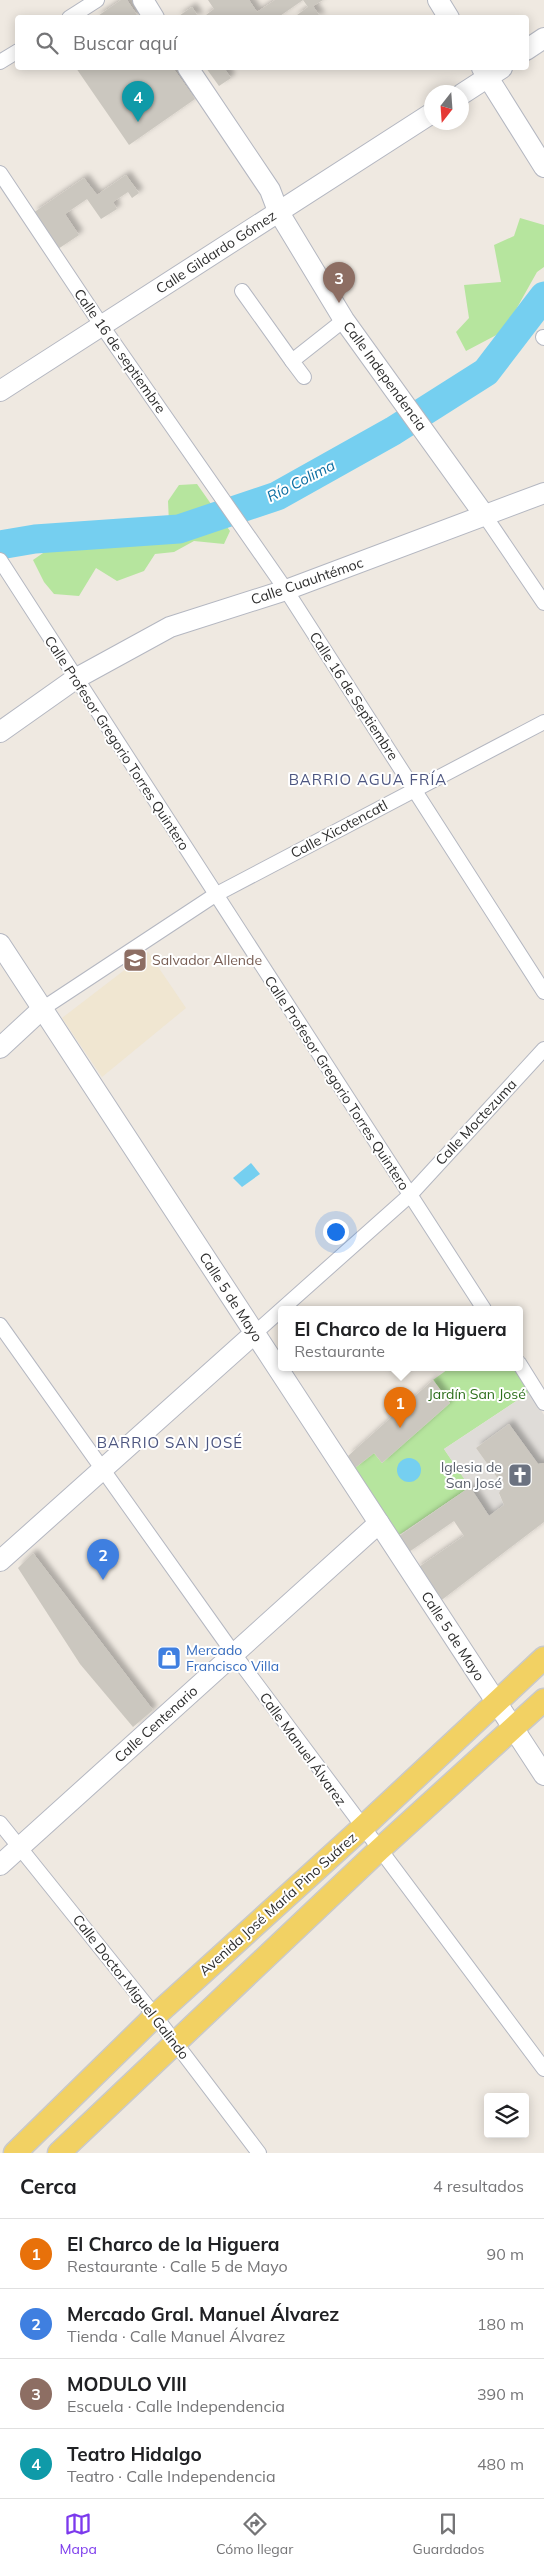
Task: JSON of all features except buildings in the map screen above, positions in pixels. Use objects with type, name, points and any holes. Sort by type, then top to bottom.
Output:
[{"type":"main road","name":"Avenida José María Pino Suárez","points":[[15,2153],[155,2016],[497,1704],[544,1658]]},
{"type":"main road","name":"Avenida José María Pino Suárez","points":[[59,2153],[379,1850],[544,1700]]},
{"type":"street","points":[[74,15],[97,0]]},
{"type":"street","points":[[143,0],[152,15]]},
{"type":"street","points":[[438,0],[447,15]]},
{"type":"street","points":[[529,48],[544,38]]},
{"type":"street","points":[[0,62],[15,53]]},
{"type":"street","name":"Calle Independencia","points":[[189,70],[270,190],[278,211],[344,320],[446,460],[544,603]]},
{"type":"street","points":[[469,88],[491,71],[544,167]]},
{"type":"street","name":"Calle Gildardo Gómez","points":[[0,391],[424,118]]},
{"type":"street","name":"Calle 16 de septiembre","points":[[0,173],[102,326],[243,527]]},
{"type":"street","points":[[242,291],[304,377]]},
{"type":"street","points":[[292,361],[344,320]]},
{"type":"street","name":"Calle Cuauhtémoc","points":[[0,732],[75,680],[170,627],[286,590],[544,494]]},
{"type":"street","name":"Calle 16 de Septiembre","points":[[243,527],[286,590],[544,992]]},
{"type":"street","name":"Calle Profesor Gregorio Torres Quintero","points":[[0,560],[75,680],[482,1306]]},
{"type":"street","name":"Calle Xicotencatl","points":[[42,1009],[215,895],[544,722]]},
{"type":"street","name":"Calle 5 de Mayo","points":[[0,944],[278,1368]]},
{"type":"street","points":[[0,1048],[42,1009]]},
{"type":"street","name":"Calle Moctezuma","points":[[285,1306],[410,1195],[544,1049]]},
{"type":"street","name":"Calle Moctezuma","points":[[255,1333],[278,1313]]},
{"type":"street","name":"Calle Manuel Álvarez","points":[[0,1325],[234,1654],[362,1828],[544,2069]]},
{"type":"street","points":[[0,1561],[255,1333]]},
{"type":"street","points":[[523,1370],[544,1402]]},
{"type":"street","name":"Calle 5 de Mayo","points":[[280,1371],[544,1775]]},
{"type":"street","name":"Calle Centenario","points":[[0,1866],[379,1522]]},
{"type":"street","name":"Calle Doctor Miguel Galindo","points":[[0,1823],[155,2016],[259,2153]]},
{"type":"shaded area","points":[[148,952],[186,1008],[102,1077],[62,1018]]},
{"type":"shaded area","points":[[530,1392],[544,1415],[544,1463],[538,1464],[509,1424],[476,1448],[503,1486],[499,1494],[504,1505],[489,1516],[444,1449]]},
{"type":"green space","points":[[520,218],[544,225],[544,267],[537,272],[504,331],[466,351],[456,332],[469,318],[464,285],[501,282],[494,245],[514,236]]},
{"type":"green space","points":[[197,484],[230,531],[224,544],[194,541],[174,552],[155,554],[144,571],[117,581],[96,568],[79,596],[54,594],[44,582],[33,560],[56,544],[93,529],[130,537],[146,524],[169,523],[168,501],[179,485]]},
{"type":"green space","name":"Jardín San José","points":[[445,1371],[517,1371],[530,1392],[444,1449],[470,1487],[399,1535],[355,1468],[374,1453],[382,1463],[450,1403],[433,1380]]},
{"type":"water","points":[[251,1163],[260,1174],[242,1187],[233,1178]]},
{"type":"water","points":[[409,1458],[414,1459],[420,1465],[420,1475],[414,1481],[409,1482],[404,1481],[398,1475],[397,1470],[398,1465],[404,1459]]},
{"type":"waterway","name":"Río Colima","points":[[0,545],[35,539],[179,529],[277,496],[393,431],[486,372],[544,296]]},
{"type":"place","name":"Teatro Hidalgo","points":[[138,122]]},
{"type":"place","name":"MODULO VIII","points":[[339,303]]},
{"type":"place","name":"Salvador Allende","points":[[135,960]]},
{"type":"place","name":"El Charco de la Higuera","points":[[400,1428]]},
{"type":"place","name":"Iglesia de San José","points":[[520,1475]]},
{"type":"place","name":"Mercado Gral. Manuel Álvarez","points":[[103,1580]]},
{"type":"place","name":"Mercado Francisco Villa","points":[[169,1658]]},
{"type":"district","name":"BARRIO AGUA FRÍA","points":[[368,780]]},
{"type":"district","name":"BARRIO SAN JOSÉ","points":[[170,1443]]}]
